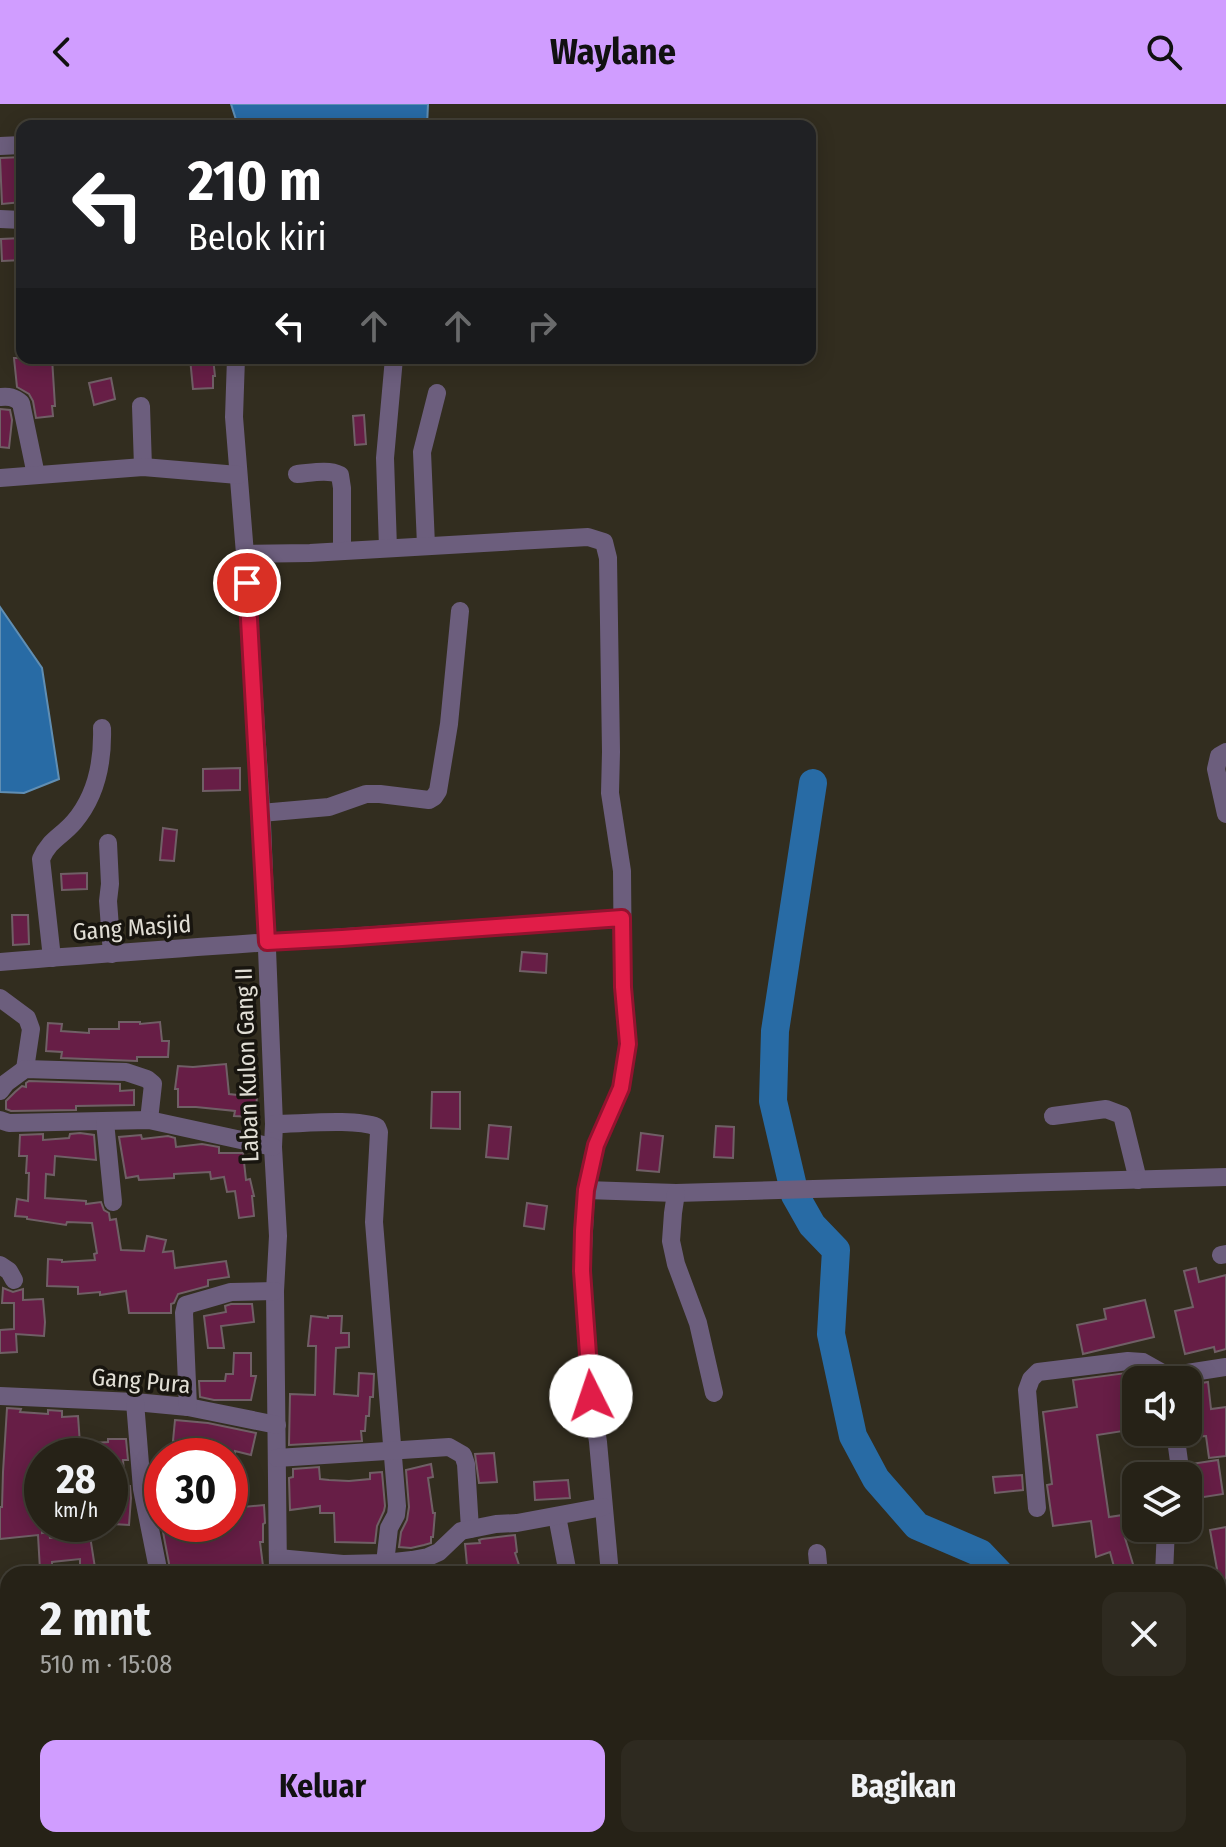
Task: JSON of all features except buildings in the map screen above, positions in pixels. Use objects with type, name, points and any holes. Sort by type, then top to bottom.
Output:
[{"type":"street","name":"Laban Kulon Gang II","points":[[236,364],[234,417],[261,813],[278,1236],[275,1291],[278,1566]]},
{"type":"street","points":[[388,548],[385,458],[393,364]]},
{"type":"street","points":[[426,545],[422,452],[437,393]]},
{"type":"street","points":[[0,397],[9,396],[21,403],[36,475]]},
{"type":"street","points":[[141,406],[143,467]]},
{"type":"street","points":[[0,478],[143,467],[238,475]]},
{"type":"street","points":[[297,474],[329,472],[340,475],[342,551]]},
{"type":"street","points":[[245,554],[588,537],[604,542],[607,550],[610,793],[622,871],[623,987],[628,1044],[621,1088],[596,1145],[586,1190],[582,1271],[591,1396],[609,1566]]},
{"type":"street","points":[[261,813],[329,807],[366,794],[429,800],[434,797],[438,791],[449,724],[460,611]]},
{"type":"street","points":[[52,958],[41,859],[45,848],[73,824],[99,774],[103,751],[102,728]]},
{"type":"street","points":[[1226,752],[1219,756],[1216,769],[1226,814]]},
{"type":"street","points":[[108,843],[112,954]]},
{"type":"street","name":"Gang Masjid","points":[[0,962],[622,918]]},
{"type":"street","points":[[0,998],[27,1018],[31,1029],[25,1069]]},
{"type":"street","points":[[0,1091],[25,1069],[126,1072],[153,1084],[149,1120]]},
{"type":"street","points":[[1053,1116],[1106,1109],[1122,1115],[1138,1180]]},
{"type":"street","points":[[0,1120],[9,1123],[149,1120],[273,1147]]},
{"type":"street","points":[[105,1122],[113,1202]]},
{"type":"street","points":[[274,1124],[372,1125],[379,1132],[374,1222],[397,1506],[387,1535],[385,1563]]},
{"type":"street","points":[[586,1190],[676,1193],[1226,1177]]},
{"type":"street","points":[[676,1193],[671,1241],[676,1264],[698,1323],[714,1393]]},
{"type":"street","points":[[0,1265],[9,1271],[14,1280]]},
{"type":"street","points":[[188,1407],[186,1305],[231,1292],[275,1291]]},
{"type":"street","points":[[1037,1508],[1027,1390],[1031,1379],[1038,1372],[1128,1361],[1143,1362],[1149,1366]]},
{"type":"street","points":[[1202,1372],[1226,1367]]},
{"type":"street","name":"Gang Pura","points":[[0,1396],[188,1407],[277,1425]]},
{"type":"street","points":[[135,1402],[142,1489],[157,1566]]},
{"type":"street","points":[[277,1458],[449,1447],[463,1455],[468,1481],[470,1529]]},
{"type":"street","points":[[278,1566],[385,1563],[428,1557],[439,1552],[461,1531],[603,1507]]},
{"type":"street","points":[[557,1516],[566,1566]]},
{"type":"street","points":[[1164,1566],[1165,1542]]},
{"type":"street","points":[[817,1553],[818,1566]]},
{"type":"water","points":[[231,104],[428,104],[427,120],[236,120]]},
{"type":"water","points":[[0,607],[42,668],[59,779],[24,793],[0,792]]},
{"type":"waterway","points":[[813,783],[775,1031],[773,1101],[795,1195],[812,1225],[836,1250],[831,1334],[853,1436],[876,1479],[917,1526],[980,1553],[992,1566]]},
{"type":"route","points":[[247,583],[267,942],[622,918],[628,1044],[621,1088],[596,1145],[586,1190],[583,1231],[582,1271],[591,1396]]}]
